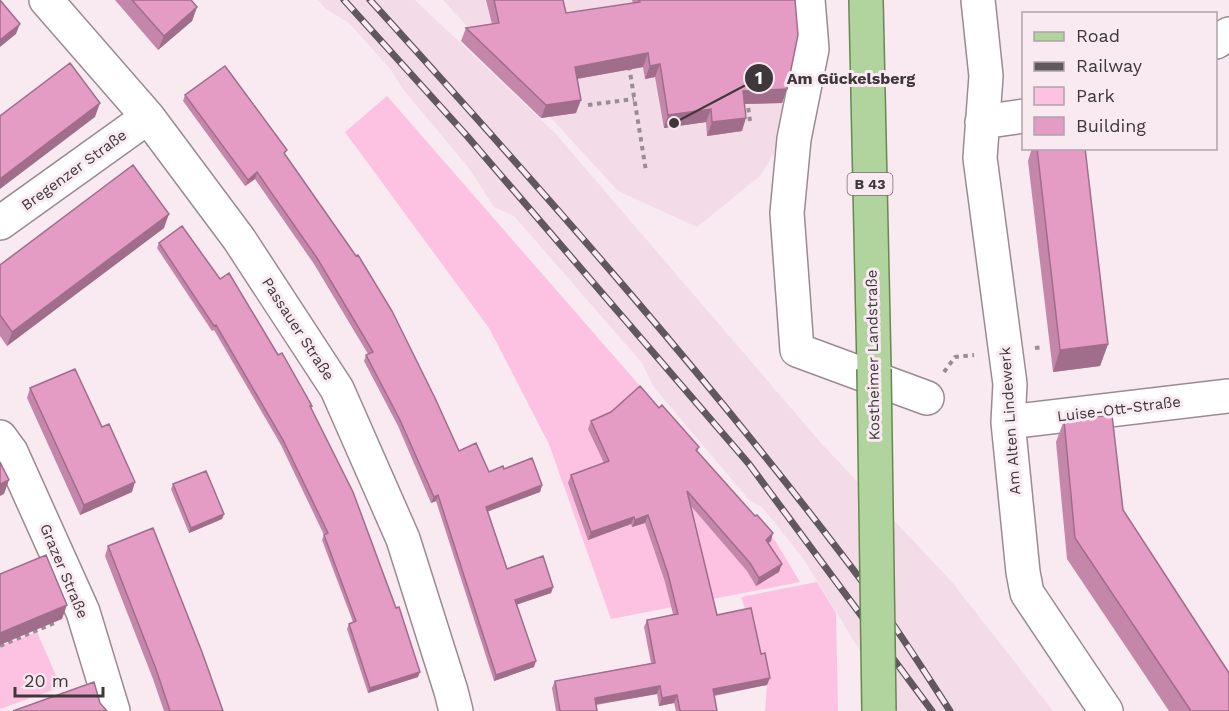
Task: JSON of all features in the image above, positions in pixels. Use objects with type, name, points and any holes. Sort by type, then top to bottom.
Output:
[{"type":"main road","name":"Kostheimer Landstraße","points":[[866,0],[879,711]]},
{"type":"street","name":"Passauer Straße","points":[[46,0],[148,117],[239,239],[337,389],[403,539],[456,711]]},
{"type":"street","points":[[808,0],[812,49],[794,139],[787,213],[796,350],[927,398]]},
{"type":"street","name":"Am Alten Lindewerk","points":[[978,0],[986,76],[980,158],[1010,384],[1008,422],[1023,572],[1027,593],[1106,711]]},
{"type":"street","points":[[982,122],[1022,116]]},
{"type":"street","name":"Bregenzer Straße","points":[[0,223],[148,117]]},
{"type":"street","name":"Luise-Ott-Straße","points":[[1008,422],[1229,396]]},
{"type":"street","name":"Grazer Straße","points":[[0,437],[11,452],[83,612],[113,711]]},
{"type":"path","points":[[627,55],[646,171]]},
{"type":"path","points":[[746,88],[750,121]]},
{"type":"path","points":[[588,105],[634,99]]},
{"type":"path","points":[[927,398],[955,357],[1005,352]]},
{"type":"path","points":[[0,645],[83,612]]},
{"type":"shaded area","points":[[318,0],[415,0],[555,133],[821,443],[952,582],[1053,711],[897,711],[803,558],[762,507],[749,500],[653,386],[642,363],[514,216],[494,207],[468,167],[402,88],[392,71],[349,23],[326,9]]},
{"type":"shaded area","points":[[443,0],[820,0],[824,70],[760,176],[697,227],[618,191]]},
{"type":"green space","points":[[387,96],[776,542],[800,582],[611,619],[549,444],[489,328],[345,132]]},
{"type":"green space","points":[[817,582],[836,613],[838,711],[765,711],[767,685],[762,661],[741,597]]},
{"type":"green space","points":[[37,632],[61,687],[0,709],[0,646]]},
{"type":"building","points":[[0,0],[20,24],[0,40]]},
{"type":"building","points":[[132,0],[191,0],[197,7],[164,36]]},
{"type":"building","points":[[494,0],[563,0],[566,13],[640,2],[639,0],[795,0],[798,35],[787,89],[743,91],[746,118],[712,122],[711,109],[668,115],[660,64],[650,66],[648,53],[575,67],[581,100],[546,105],[466,28],[499,23]]},
{"type":"building","points":[[70,63],[100,103],[0,179],[0,116]]},
{"type":"building","points":[[225,66],[287,150],[284,153],[356,256],[358,255],[392,311],[459,451],[476,443],[489,472],[532,458],[542,485],[486,507],[507,569],[543,556],[553,587],[515,600],[536,661],[496,675],[438,495],[434,497],[400,420],[366,355],[373,352],[317,258],[257,172],[248,180],[185,95]]},
{"type":"building","points":[[1037,150],[1085,150],[1108,344],[1060,350]]},
{"type":"building","points":[[133,165],[169,214],[12,332],[0,315],[0,265]]},
{"type":"building","points":[[182,226],[220,279],[229,273],[278,355],[282,353],[312,406],[310,406],[353,492],[396,608],[399,607],[420,672],[370,688],[349,624],[356,621],[324,535],[328,533],[283,440],[216,325],[214,326],[159,243]]},
{"type":"building","points":[[75,369],[102,427],[109,424],[135,482],[84,505],[30,388]]},
{"type":"building","points":[[640,386],[659,408],[662,405],[699,447],[696,450],[773,533],[766,540],[782,564],[759,578],[750,563],[687,491],[717,615],[751,608],[761,654],[765,653],[770,678],[713,689],[717,711],[680,711],[677,695],[662,698],[660,686],[595,698],[597,711],[560,711],[555,681],[655,663],[647,620],[678,614],[668,574],[648,515],[635,520],[634,517],[591,532],[571,475],[609,461],[591,421],[611,412]]},
{"type":"building","points":[[1112,415],[1123,510],[1229,673],[1229,711],[1191,711],[1075,538],[1064,420]]},
{"type":"building","points":[[0,462],[9,480],[0,484]]},
{"type":"building","points":[[206,471],[224,514],[191,528],[173,484]]},
{"type":"building","points":[[153,528],[223,711],[170,711],[108,546]]},
{"type":"building","points":[[46,555],[67,605],[0,633],[0,574]]},
{"type":"building","points":[[94,682],[100,703],[107,711],[13,711]]},
{"type":"railway","points":[[344,0],[467,136],[749,464],[932,711]]},
{"type":"railway","points":[[370,0],[566,219],[756,445],[876,600],[950,711]]},
{"type":"place","name":"Am Gückelsberg","points":[[674,123]]}]
